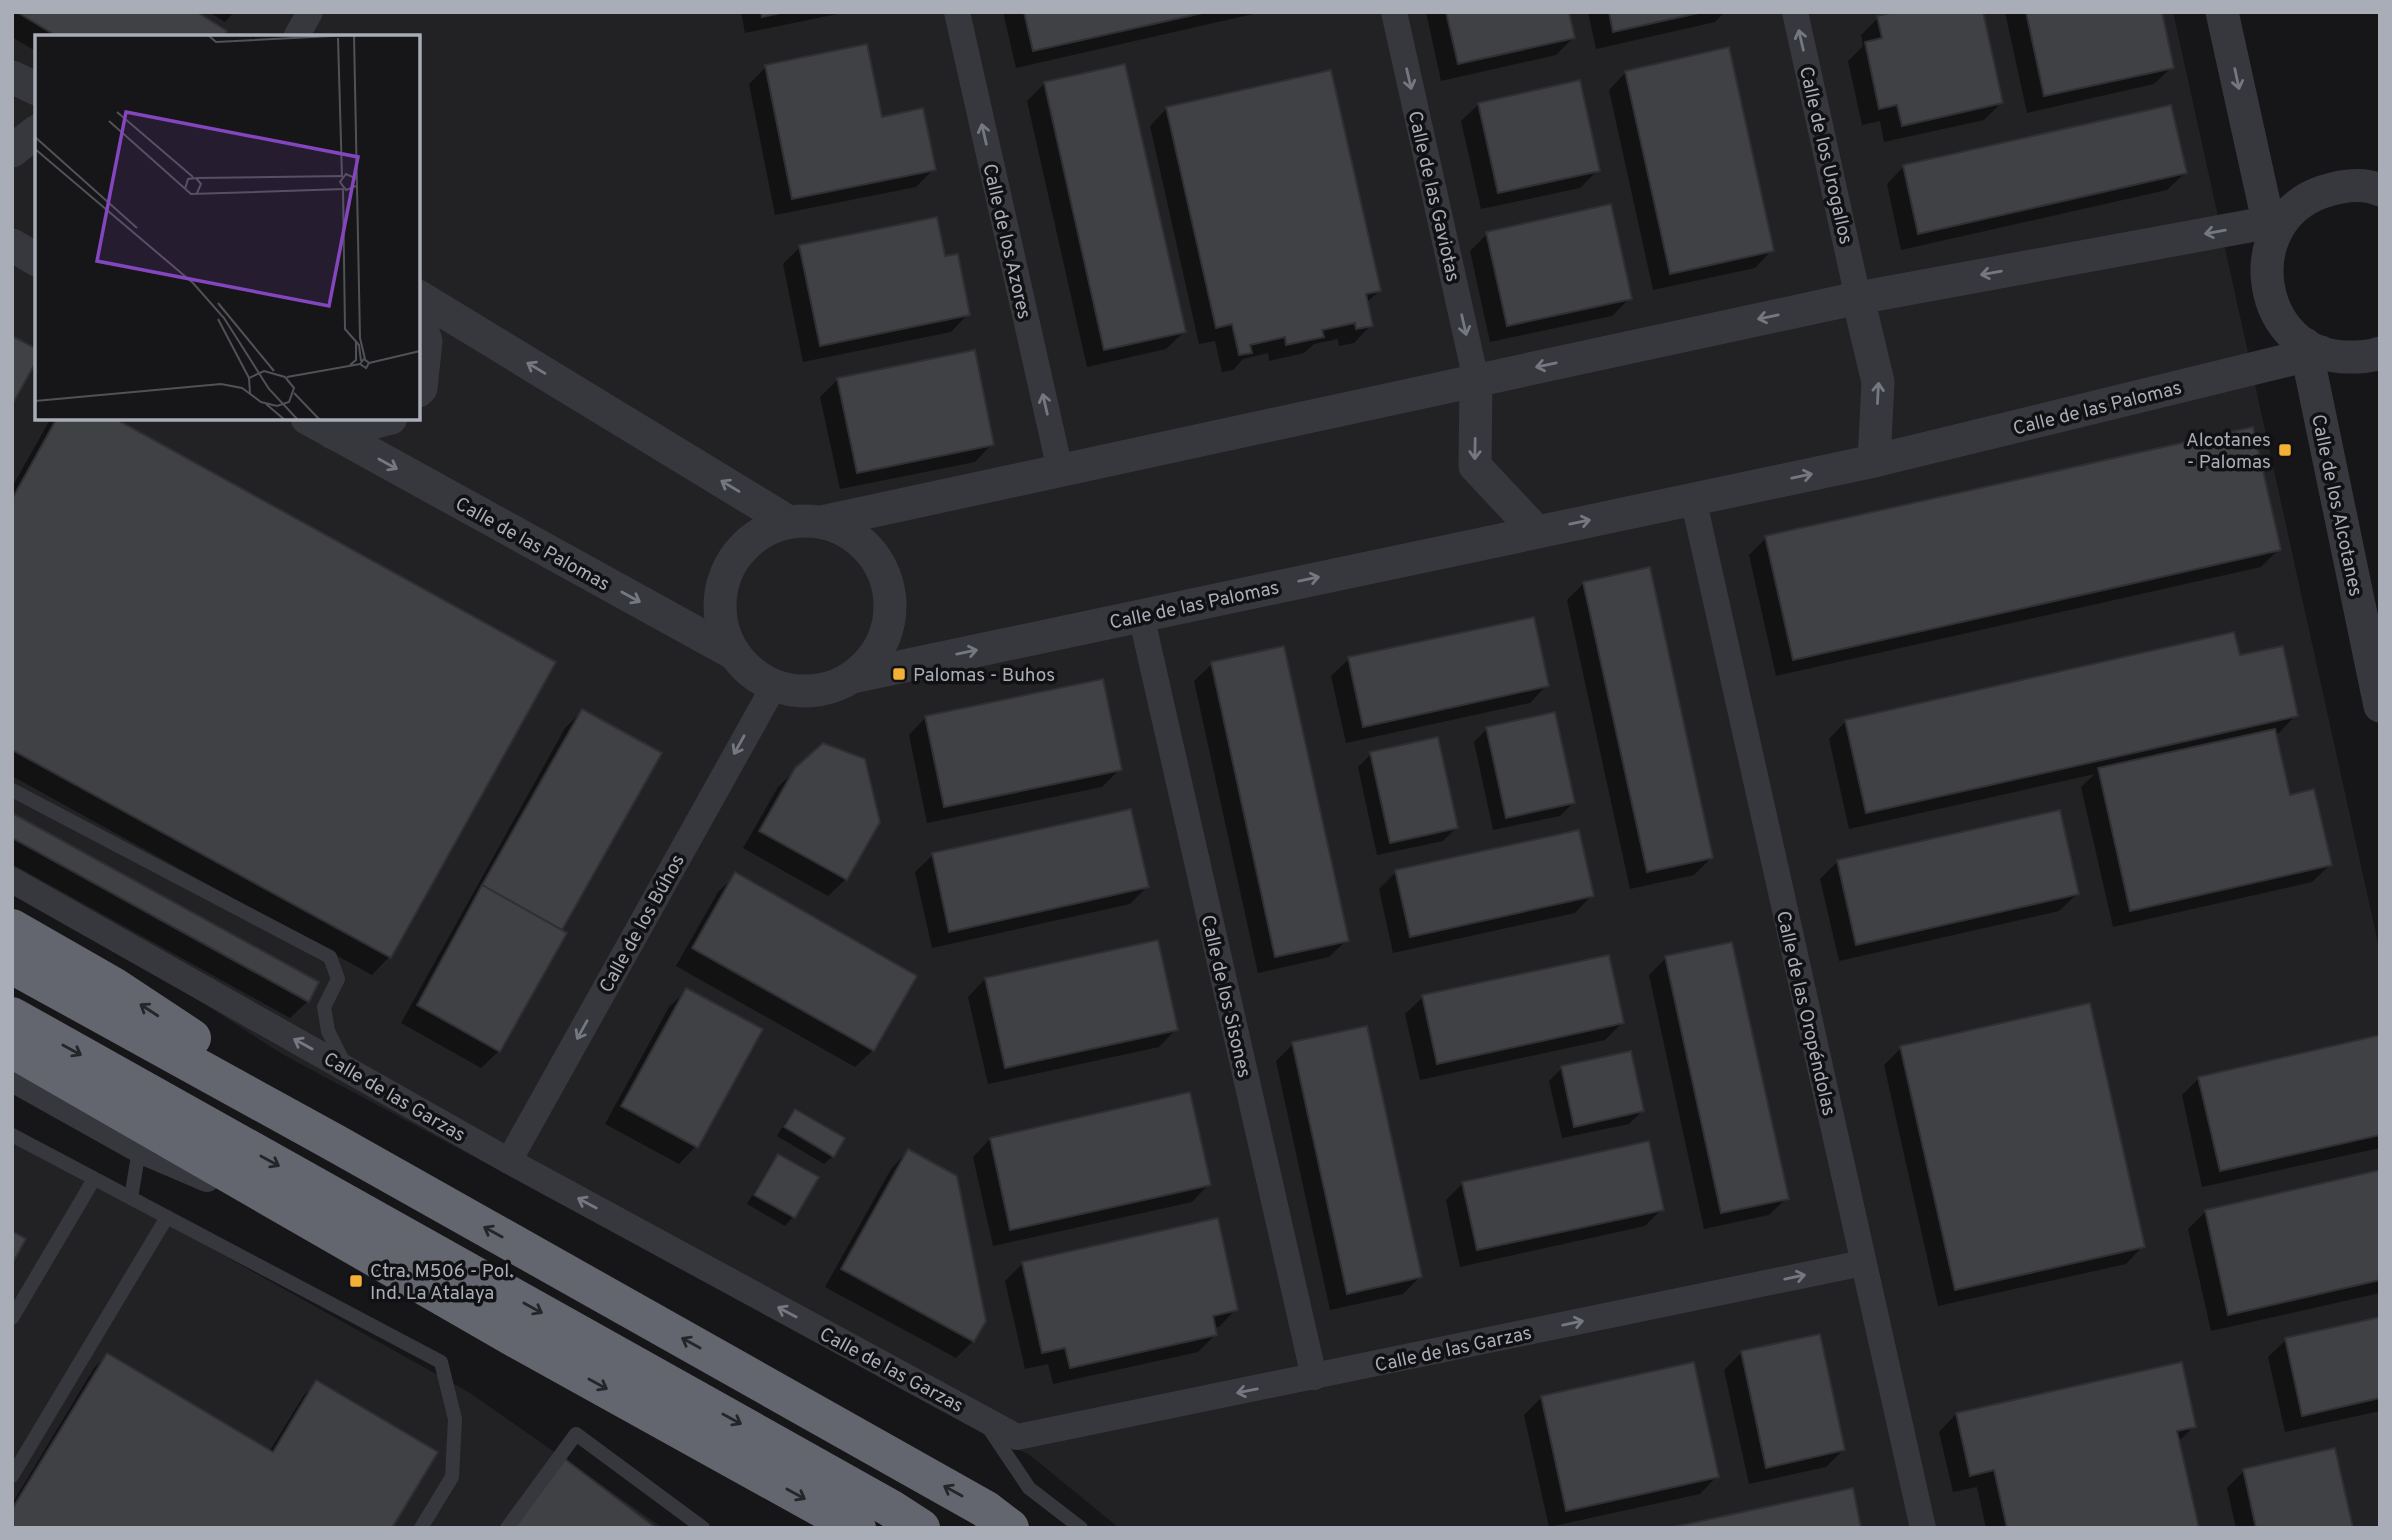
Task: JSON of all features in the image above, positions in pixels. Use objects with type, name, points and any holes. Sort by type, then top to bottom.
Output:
[{"type":"highway","points":[[12,928],[115,987],[271,1089],[335,1143]]},
{"type":"highway","points":[[12,965],[335,1143],[985,1509],[1010,1528]]},
{"type":"highway","points":[[12,1016],[890,1508],[921,1528]]},
{"type":"highway","points":[[12,1049],[516,1339],[857,1528]]},
{"type":"street","points":[[297,35],[310,12]]},
{"type":"street","name":"Calle de los Azores","points":[[957,12],[1060,470]]},
{"type":"street","name":"Calle de las Gaviotas","points":[[1394,12],[1476,380]]},
{"type":"street","name":"Calle de los Urogallos","points":[[1795,12],[1858,298]]},
{"type":"street","points":[[2222,12],[2274,227],[2267,252],[2267,287],[2280,320],[2311,351],[2336,357],[2369,357],[2380,353]]},
{"type":"street","points":[[12,77],[35,88]]},
{"type":"street","points":[[12,151],[35,133]]},
{"type":"street","points":[[822,522],[849,532],[871,551],[886,575],[891,604],[887,632],[874,658],[852,677],[827,689],[800,691],[774,686],[751,673],[733,653],[722,627],[719,600],[726,572],[741,549],[762,531],[789,522],[822,522],[1858,298],[2274,227],[2307,197],[2339,186],[2373,187],[2380,190]]},
{"type":"street","points":[[12,245],[35,259]]},
{"type":"street","points":[[420,297],[789,522]]},
{"type":"street","points":[[1858,298],[1878,382],[1874,461]]},
{"type":"street","points":[[420,322],[426,341],[420,389]]},
{"type":"street","name":"Calle de las Palomas","points":[[852,677],[1874,461],[2311,351]]},
{"type":"street","name":"Calle de los Alcotanes","points":[[2311,351],[2380,706]]},
{"type":"street","points":[[1476,380],[1475,466],[1536,531]]},
{"type":"street","name":"Calle de las Palomas","points":[[320,426],[373,420]]},
{"type":"street","name":"Calle de las Palomas","points":[[320,426],[733,653]]},
{"type":"street","name":"Calle de las Oropéndolas","points":[[1693,498],[1923,1528]]},
{"type":"street","name":"Calle de los Sisones","points":[[1141,615],[1314,1377]]},
{"type":"street","name":"Calle de los Búhos","points":[[509,1161],[774,686]]},
{"type":"street","name":"Calle de las Garzas","points":[[12,880],[509,1161],[1017,1437],[1863,1263]]},
{"type":"street","points":[[12,1079],[139,1150],[227,1187],[516,1339]]},
{"type":"lane","points":[[12,790],[330,957],[338,979],[324,1007],[328,1031],[347,1069]]},
{"type":"lane","points":[[12,1135],[441,1362],[455,1419],[452,1477],[421,1528]]},
{"type":"lane","points":[[131,1198],[139,1150]]},
{"type":"lane","points":[[12,1318],[94,1179]]},
{"type":"lane","points":[[12,1476],[167,1217]]},
{"type":"lane","points":[[981,1417],[1029,1488],[1081,1528]]},
{"type":"lane","points":[[507,1528],[576,1434],[703,1528]]},
{"type":"shaded area","points":[[12,12],[2173,12],[2380,952],[2380,1528],[1119,1528],[1031,1456],[282,1054],[12,880]]},
{"type":"shaded area","points":[[12,1137],[470,1393],[663,1528],[12,1528]]},
{"type":"building","points":[[17,12],[197,12],[227,31],[225,35],[55,35]]},
{"type":"building","points":[[761,12],[785,12],[762,17]]},
{"type":"building","points":[[1024,12],[1207,12],[1033,51]]},
{"type":"building","points":[[1446,12],[1569,12],[1575,38],[1458,64]]},
{"type":"building","points":[[1609,12],[1703,12],[1613,32]]},
{"type":"building","points":[[1894,12],[1983,12],[2003,103],[1902,126],[1897,105],[1879,109],[1865,42],[1882,38],[1877,16]]},
{"type":"building","points":[[2026,12],[2162,12],[2174,68],[2044,96]]},
{"type":"building","points":[[867,44],[882,117],[923,108],[936,170],[792,199],[765,65]]},
{"type":"building","points":[[1729,47],[1774,251],[1670,274],[1625,71]]},
{"type":"building","points":[[1125,64],[1186,332],[1104,350],[1044,82]]},
{"type":"building","points":[[1331,70],[1381,291],[1366,294],[1373,326],[1356,329],[1355,323],[1322,330],[1324,337],[1286,345],[1285,337],[1250,345],[1252,353],[1239,355],[1232,324],[1216,328],[1166,107]]},
{"type":"building","points":[[1580,80],[1600,171],[1498,193],[1478,103]]},
{"type":"building","points":[[2171,105],[2187,173],[1918,234],[1903,165]]},
{"type":"building","points":[[1611,204],[1632,299],[1507,326],[1486,232]]},
{"type":"building","points":[[937,217],[945,256],[958,254],[970,315],[820,346],[799,245]]},
{"type":"building","points":[[12,336],[35,348],[35,364],[12,405]]},
{"type":"building","points":[[975,350],[994,445],[857,473],[837,378]]},
{"type":"building","points":[[56,420],[118,420],[556,662],[391,958],[12,750],[12,499]]},
{"type":"building","points":[[2253,427],[2281,550],[1793,660],[1765,536]]},
{"type":"building","points":[[1650,567],[1713,858],[1647,872],[1583,582]]},
{"type":"building","points":[[1534,617],[1549,686],[1363,727],[1348,657]]},
{"type":"building","points":[[2234,632],[2240,655],[2283,646],[2298,716],[1866,813],[1845,720]]},
{"type":"building","points":[[1284,646],[1349,941],[1275,957],[1211,662]]},
{"type":"building","points":[[1103,679],[1122,770],[944,807],[925,716]]},
{"type":"building","points":[[582,709],[662,753],[562,930],[482,885]]},
{"type":"building","points":[[1555,712],[1575,803],[1506,818],[1486,727]]},
{"type":"building","points":[[2275,729],[2290,795],[2314,789],[2332,865],[2130,911],[2098,768]]},
{"type":"building","points":[[1438,737],[1458,828],[1390,843],[1370,752]]},
{"type":"building","points":[[823,743],[865,759],[880,822],[847,880],[759,831],[795,768]]},
{"type":"building","points":[[1131,809],[1149,887],[949,932],[932,853]]},
{"type":"building","points":[[2060,810],[2079,894],[1856,945],[1837,860]]},
{"type":"building","points":[[12,813],[319,982],[309,1002],[12,838]]},
{"type":"building","points":[[1579,830],[1594,896],[1410,937],[1395,870]]},
{"type":"building","points":[[735,872],[917,976],[874,1051],[692,948]]},
{"type":"building","points":[[482,885],[567,933],[500,1052],[417,1005]]},
{"type":"building","points":[[1158,940],[1178,1030],[1005,1068],[985,978]]},
{"type":"building","points":[[1732,942],[1789,1199],[1721,1213],[1665,956]]},
{"type":"building","points":[[1609,955],[1624,1023],[1437,1064],[1422,995]]},
{"type":"building","points":[[686,988],[763,1029],[698,1148],[621,1106]]},
{"type":"building","points":[[2090,1003],[2145,1247],[1955,1290],[1900,1046]]},
{"type":"building","points":[[1367,1026],[1422,1277],[1347,1294],[1292,1042]]},
{"type":"building","points":[[2380,1035],[2380,1135],[2220,1171],[2198,1077]]},
{"type":"building","points":[[1631,1051],[1644,1111],[1574,1127],[1561,1066]]},
{"type":"building","points":[[1190,1092],[1211,1185],[1010,1230],[990,1138]]},
{"type":"building","points":[[795,1109],[845,1138],[834,1157],[784,1127]]},
{"type":"building","points":[[1649,1141],[1664,1210],[1477,1250],[1462,1182]]},
{"type":"building","points":[[908,1149],[957,1176],[986,1321],[974,1342],[841,1269]]},
{"type":"building","points":[[778,1154],[819,1177],[795,1218],[754,1195]]},
{"type":"building","points":[[2380,1170],[2380,1280],[2228,1315],[2205,1210]]},
{"type":"building","points":[[1218,1218],[1238,1310],[1213,1316],[1217,1335],[1070,1368],[1065,1348],[1042,1353],[1022,1262]]},
{"type":"building","points":[[12,1231],[26,1239],[12,1264]]},
{"type":"building","points":[[2380,1317],[2380,1398],[2302,1416],[2285,1338]]},
{"type":"building","points":[[1820,1334],[1845,1450],[1766,1468],[1741,1351]]},
{"type":"building","points":[[107,1353],[273,1452],[316,1380],[438,1452],[392,1528],[12,1528],[12,1509]]},
{"type":"building","points":[[1694,1362],[1719,1477],[1566,1511],[1541,1396]]},
{"type":"building","points":[[2182,1362],[2196,1427],[2177,1431],[2199,1528],[2007,1528],[1994,1470],[1970,1476],[1956,1413]]},
{"type":"building","points":[[2335,1448],[2353,1528],[2256,1528],[2243,1469]]},
{"type":"building","points":[[565,1459],[656,1528],[514,1528]]},
{"type":"building","points":[[1853,1488],[1861,1528],[1669,1528]]},
{"type":"place","name":"Alcotanes - Palomas","points":[[2285,450]]},
{"type":"place","name":"Palomas - Buhos","points":[[899,674]]},
{"type":"place","name":"Ctra. M506 - Pol. Ind. La Atalaya","points":[[356,1281]]}]
